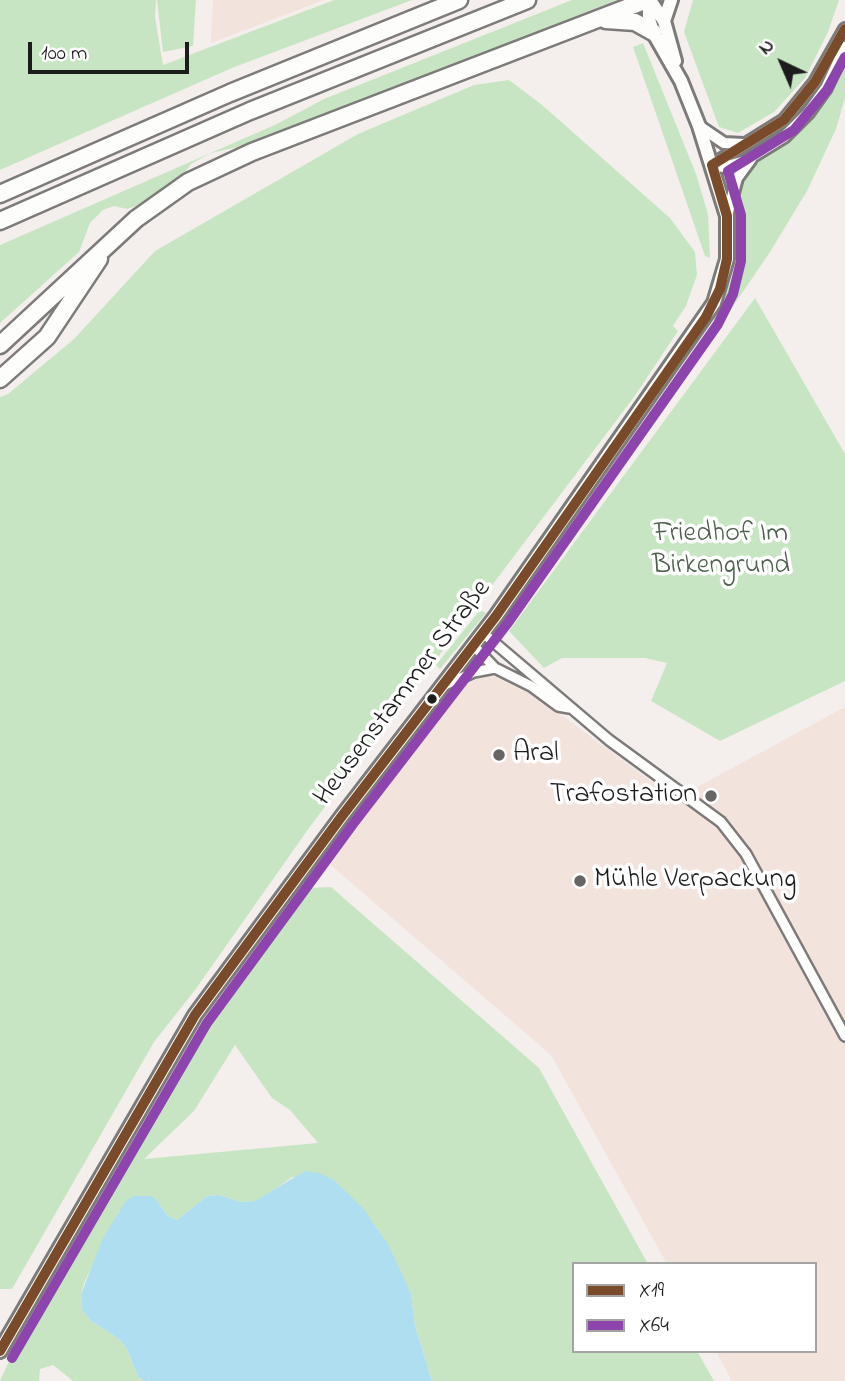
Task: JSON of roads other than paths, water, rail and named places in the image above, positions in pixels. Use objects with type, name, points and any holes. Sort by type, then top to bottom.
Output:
[{"type":"highway","points":[[0,194],[230,93],[459,0]]},
{"type":"highway","points":[[0,221],[250,111],[527,0]]},
{"type":"highway","points":[[0,345],[112,240],[157,202],[218,166],[649,0]]},
{"type":"highway","points":[[597,21],[635,22],[658,27]]},
{"type":"highway","points":[[0,379],[19,366],[47,337],[112,240]]},
{"type":"main road","points":[[649,0],[649,19],[658,27],[671,0]]},
{"type":"main road","name":"Heusenstammer Straße","points":[[0,1352],[195,1015],[342,816],[474,646],[706,317],[724,274],[727,216],[699,126],[658,27]]},
{"type":"street","points":[[712,166],[754,142],[797,107],[845,29]]},
{"type":"street","points":[[727,216],[737,178],[747,163],[784,137],[808,113],[826,88],[845,47]]},
{"type":"street","points":[[699,126],[730,145],[754,142]]},
{"type":"street","points":[[712,166],[724,167],[756,156]]},
{"type":"street","points":[[483,633],[570,709],[721,822],[746,855],[845,1036]]},
{"type":"street","points":[[474,646],[495,668],[531,686],[558,705],[570,709]]},
{"type":"street","points":[[445,685],[474,672],[495,668]]},
{"type":"water","points":[[305,1171],[319,1173],[334,1180],[363,1208],[389,1246],[411,1294],[415,1326],[432,1381],[145,1381],[138,1377],[127,1349],[119,1339],[91,1321],[82,1310],[81,1294],[103,1238],[125,1202],[133,1196],[155,1198],[168,1216],[177,1220],[207,1196],[219,1195],[241,1202],[255,1201]]},
{"type":"place","name":"Aral","points":[[499,755]]},
{"type":"place","name":"Trafostation","points":[[711,796]]},
{"type":"place","name":"Mühle Verpackung","points":[[580,881]]},
{"type":"park label","name":"Friedhof Im Birkengrund","points":[[721,551]]}]
